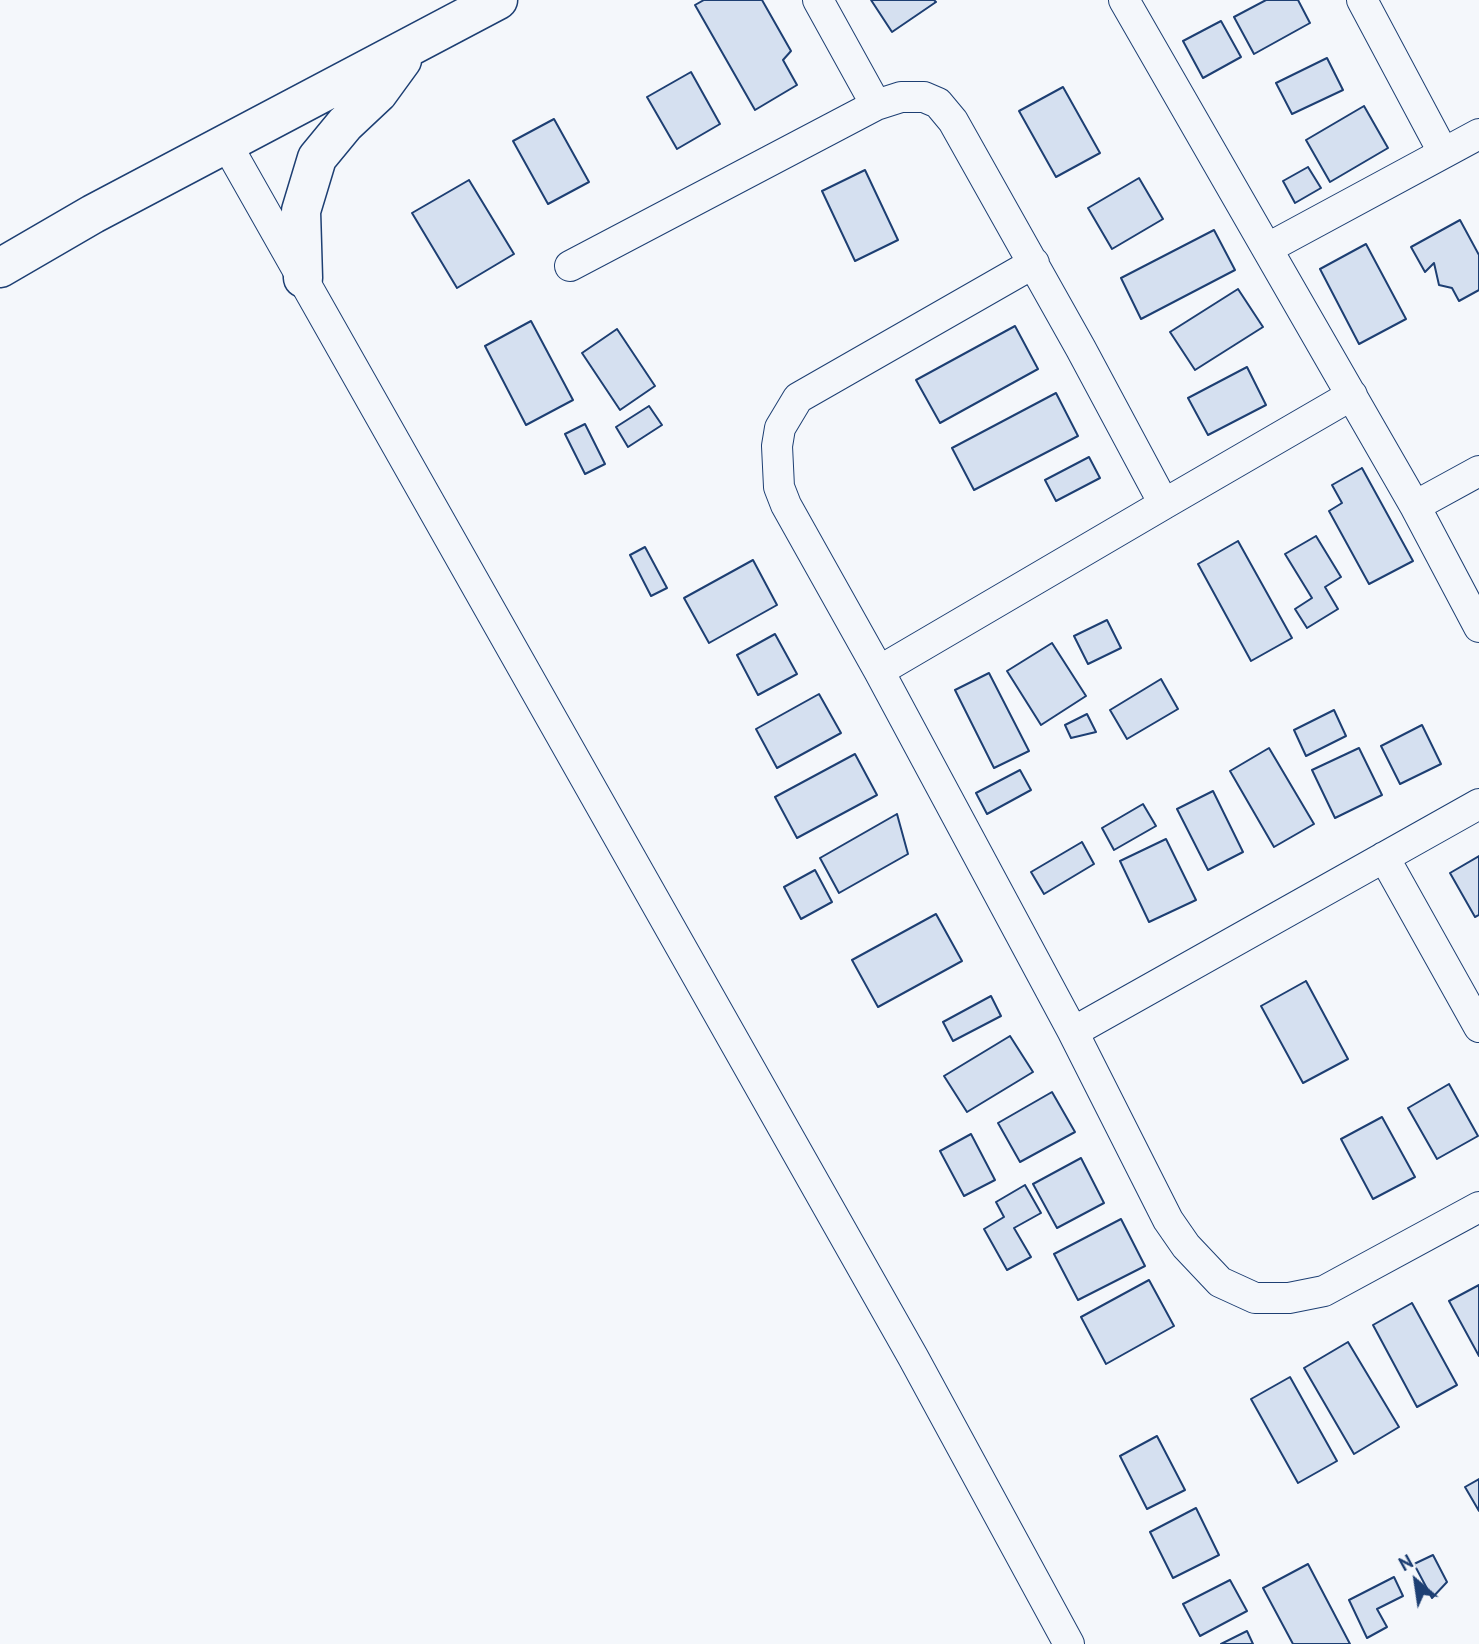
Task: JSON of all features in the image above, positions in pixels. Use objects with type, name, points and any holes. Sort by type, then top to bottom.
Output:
[{"type":"main road","points":[[0,268],[105,208],[410,49],[498,0]]},
{"type":"main road","points":[[303,278],[301,211],[317,158],[345,124],[378,93],[410,49]]},
{"type":"street","points":[[818,0],[876,104]]},
{"type":"street","points":[[1125,0],[1415,506],[1479,626]]},
{"type":"street","points":[[1362,0],[1443,152]]},
{"type":"street","points":[[570,266],[876,104],[901,97],[924,97],[938,103],[953,121],[1034,263],[1164,504]]},
{"type":"street","points":[[1268,248],[1479,134]]},
{"type":"street","points":[[227,145],[913,1357],[1069,1644]]},
{"type":"street","points":[[1034,263],[811,388],[798,398],[780,428],[776,467],[779,487],[1073,1032],[1168,1220],[1185,1246],[1220,1282],[1238,1292],[1255,1298],[1289,1298],[1325,1291],[1479,1207]]},
{"type":"street","points":[[879,671],[1352,395]]},
{"type":"street","points":[[1415,506],[1479,471]]},
{"type":"street","points":[[1073,1032],[1479,804]]},
{"type":"street","points":[[1384,857],[1479,1027]]},
{"type":"building","points":[[704,0],[762,0],[791,51],[783,60],[797,85],[755,110],[695,5]]},
{"type":"building","points":[[871,0],[934,0],[936,2],[892,32]]},
{"type":"building","points":[[1266,0],[1298,0],[1310,23],[1254,54],[1234,17]]},
{"type":"building","points":[[1221,21],[1241,57],[1203,78],[1183,41]]},
{"type":"building","points":[[1327,58],[1343,90],[1292,114],[1276,83]]},
{"type":"building","points":[[691,72],[720,124],[677,149],[647,97]]},
{"type":"building","points":[[1063,87],[1100,153],[1056,177],[1019,111]]},
{"type":"building","points":[[1364,106],[1388,148],[1330,182],[1306,140]]},
{"type":"building","points":[[554,119],[589,182],[548,204],[513,141]]},
{"type":"building","points":[[1308,167],[1321,188],[1295,203],[1283,181]]},
{"type":"building","points":[[865,170],[898,240],[855,261],[822,191]]},
{"type":"building","points":[[1139,178],[1163,219],[1112,249],[1088,208]]},
{"type":"building","points":[[469,180],[514,254],[457,288],[412,213]]},
{"type":"building","points":[[1460,220],[1479,255],[1479,290],[1459,301],[1452,288],[1439,285],[1434,263],[1425,272],[1411,247]]},
{"type":"building","points":[[1214,230],[1235,270],[1141,319],[1121,278]]},
{"type":"building","points":[[1366,244],[1406,319],[1359,344],[1320,269]]},
{"type":"building","points":[[1238,289],[1263,327],[1195,370],[1170,332]]},
{"type":"building","points":[[531,321],[573,400],[526,425],[485,346]]},
{"type":"building","points":[[1015,326],[1038,369],[940,423],[916,380]]},
{"type":"building","points":[[617,329],[655,386],[620,410],[582,353]]},
{"type":"building","points":[[1247,367],[1266,405],[1208,435],[1188,398]]},
{"type":"building","points":[[1056,393],[1078,436],[974,490],[952,448]]},
{"type":"building","points":[[649,406],[662,425],[628,447],[616,427]]},
{"type":"building","points":[[585,424],[605,464],[585,474],[565,434]]},
{"type":"building","points":[[1089,457],[1100,478],[1056,501],[1045,480]]},
{"type":"building","points":[[1362,468],[1413,561],[1369,584],[1329,511],[1342,503],[1332,485]]},
{"type":"building","points":[[1316,536],[1341,577],[1325,587],[1338,609],[1307,628],[1295,609],[1312,598],[1285,554]]},
{"type":"building","points":[[1238,541],[1292,638],[1251,661],[1198,564]]},
{"type":"building","points":[[645,547],[667,588],[651,596],[630,555]]},
{"type":"building","points":[[753,560],[777,605],[709,643],[684,598]]},
{"type":"building","points":[[1107,620],[1121,648],[1088,664],[1074,636]]},
{"type":"building","points":[[775,634],[797,674],[758,695],[737,655]]},
{"type":"building","points":[[1052,643],[1086,696],[1041,725],[1007,671]]},
{"type":"building","points":[[989,673],[1029,751],[994,768],[955,690]]},
{"type":"building","points":[[1161,679],[1178,709],[1127,739],[1110,710]]},
{"type":"building","points":[[819,694],[841,733],[777,768],[756,729]]},
{"type":"building","points":[[1334,710],[1346,736],[1306,756],[1294,730]]},
{"type":"building","points":[[1087,714],[1096,732],[1071,738],[1065,725]]},
{"type":"building","points":[[1422,725],[1441,764],[1400,784],[1381,746]]},
{"type":"building","points":[[1269,748],[1314,824],[1274,847],[1230,771]]},
{"type":"building","points":[[1359,748],[1382,795],[1335,818],[1312,770]]},
{"type":"building","points":[[855,754],[877,795],[797,838],[775,797]]},
{"type":"building","points":[[1020,770],[1031,790],[987,814],[976,793]]},
{"type":"building","points":[[1213,791],[1243,852],[1208,870],[1177,809]]},
{"type":"building","points":[[1143,804],[1156,826],[1114,850],[1102,828]]},
{"type":"building","points":[[897,814],[908,854],[839,893],[820,858]]},
{"type":"building","points":[[1166,839],[1196,900],[1149,922],[1120,861]]},
{"type":"building","points":[[1082,842],[1094,864],[1044,894],[1031,872]]},
{"type":"building","points":[[1479,856],[1479,915],[1475,917],[1450,873]]},
{"type":"building","points":[[815,870],[832,902],[801,919],[784,887]]},
{"type":"building","points":[[936,914],[962,961],[878,1007],[852,960]]},
{"type":"building","points":[[1306,981],[1348,1059],[1303,1083],[1261,1006]]},
{"type":"building","points":[[991,996],[1001,1016],[953,1041],[943,1022]]},
{"type":"building","points":[[1010,1036],[1033,1072],[967,1112],[944,1076]]},
{"type":"building","points":[[1449,1084],[1478,1136],[1437,1159],[1408,1108]]},
{"type":"building","points":[[1052,1092],[1075,1132],[1020,1162],[998,1123]]},
{"type":"building","points":[[1382,1117],[1415,1177],[1373,1199],[1341,1139]]},
{"type":"building","points":[[971,1134],[995,1180],[964,1196],[940,1151]]},
{"type":"building","points":[[1081,1158],[1104,1203],[1057,1228],[1033,1184]]},
{"type":"building","points":[[1025,1185],[1041,1213],[1014,1228],[1031,1257],[1007,1270],[984,1229],[1004,1217],[996,1202]]},
{"type":"building","points":[[1121,1219],[1145,1266],[1078,1300],[1054,1254]]},
{"type":"building","points":[[1149,1280],[1174,1326],[1106,1364],[1081,1317]]},
{"type":"building","points":[[1479,1285],[1479,1356],[1449,1301]]},
{"type":"building","points":[[1412,1303],[1457,1385],[1417,1407],[1373,1325]]},
{"type":"building","points":[[1348,1342],[1399,1427],[1354,1454],[1304,1368]]},
{"type":"building","points":[[1290,1377],[1337,1461],[1298,1483],[1251,1399]]},
{"type":"building","points":[[1157,1436],[1185,1490],[1147,1509],[1120,1456]]},
{"type":"building","points":[[1479,1479],[1479,1511],[1465,1487]]},
{"type":"building","points":[[1196,1508],[1219,1555],[1173,1578],[1150,1532]]},
{"type":"building","points":[[1433,1555],[1447,1582],[1432,1598],[1414,1564]]},
{"type":"building","points":[[1308,1564],[1350,1644],[1293,1644],[1263,1588]]},
{"type":"building","points":[[1394,1577],[1403,1596],[1377,1609],[1387,1627],[1367,1638],[1349,1600]]},
{"type":"building","points":[[1230,1580],[1247,1611],[1200,1636],[1183,1604]]},
{"type":"building","points":[[1247,1631],[1253,1644],[1221,1644]]}]
